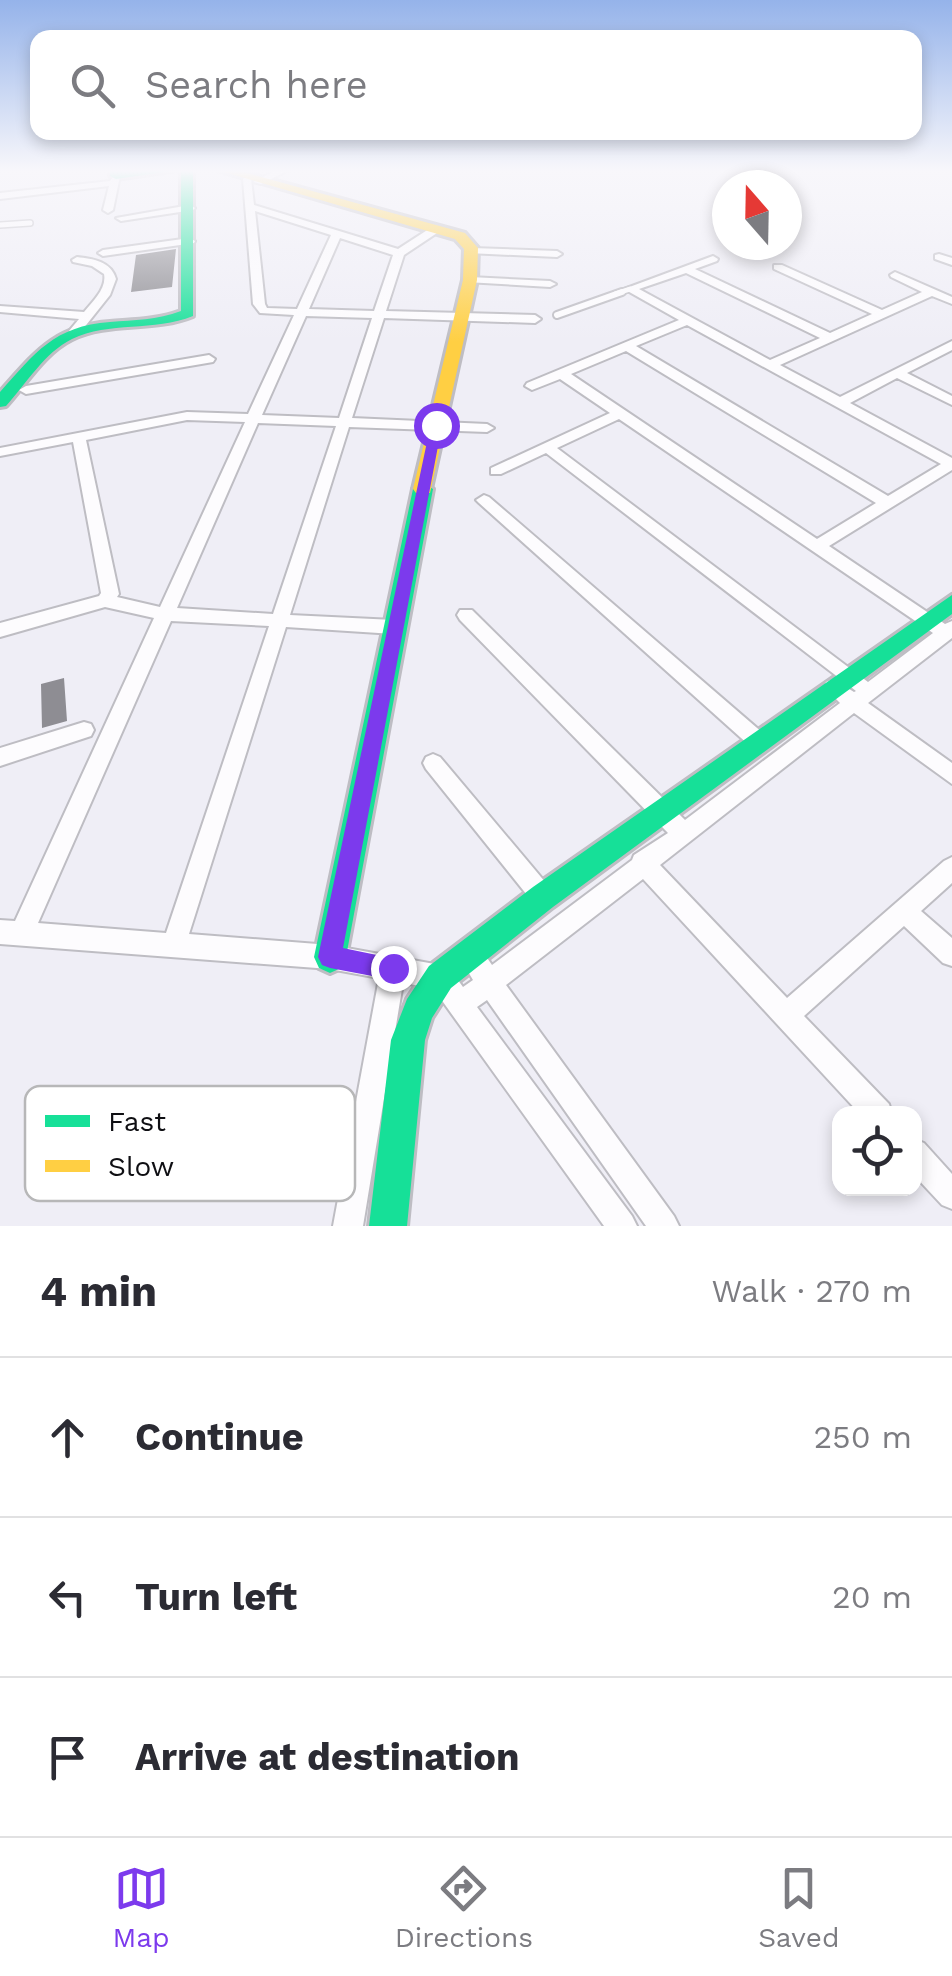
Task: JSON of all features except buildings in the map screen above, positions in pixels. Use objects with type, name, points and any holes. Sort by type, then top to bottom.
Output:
[{"type":"street","points":[[0,309],[81,324],[139,326],[186,315],[190,306],[190,227]]},
{"type":"street","points":[[254,227],[260,308],[534,319]]},
{"type":"street","points":[[315,227],[399,253]]},
{"type":"street","points":[[330,957],[394,627],[470,280],[472,251],[466,239],[429,227]]},
{"type":"street","points":[[174,945],[399,253],[436,229]]},
{"type":"street","points":[[336,234],[163,614],[11,932],[330,957],[440,978],[622,1226]]},
{"type":"street","points":[[103,254],[190,241]]},
{"type":"street","points":[[472,251],[557,254]]},
{"type":"street","points":[[940,257],[952,262]]},
{"type":"street","points":[[630,289],[712,259]]},
{"type":"street","points":[[0,419],[74,338],[108,290],[110,274],[95,263],[78,260]]},
{"type":"street","points":[[778,266],[879,313]]},
{"type":"street","points":[[687,268],[828,337]]},
{"type":"street","points":[[895,275],[952,300]]},
{"type":"street","points":[[470,280],[550,284]]},
{"type":"street","points":[[630,289],[952,464],[817,546]]},
{"type":"street","points":[[770,365],[931,292]]},
{"type":"street","points":[[532,386],[688,320]]},
{"type":"street","points":[[0,402],[62,337],[81,324]]},
{"type":"street","points":[[627,346],[889,504]]},
{"type":"street","points":[[839,403],[950,347]]},
{"type":"street","points":[[26,390],[209,359]]},
{"type":"street","points":[[897,373],[952,400]]},
{"type":"street","points":[[562,374],[941,627]]},
{"type":"street","points":[[496,471],[620,413]]},
{"type":"street","points":[[0,452],[187,416],[488,428]]},
{"type":"street","points":[[79,438],[110,594],[105,601]]},
{"type":"street","points":[[548,448],[862,696],[952,775]]},
{"type":"street","points":[[484,500],[757,740]]},
{"type":"street","points":[[0,630],[105,601],[163,614],[394,627]]},
{"type":"street","points":[[461,1004],[862,696],[941,627],[952,603]]},
{"type":"street","points":[[466,615],[682,832]]},
{"type":"street","points":[[388,1226],[408,1040],[418,1010],[440,978],[757,740],[840,682],[941,627]]},
{"type":"street","points":[[0,757],[84,730]]},
{"type":"street","points":[[433,763],[543,897]]},
{"type":"street","points":[[642,862],[872,1106]]},
{"type":"street","points":[[788,1013],[952,868]]},
{"type":"street","points":[[904,911],[952,954]]},
{"type":"street","points":[[470,955],[664,1226]]},
{"type":"street","points":[[355,1186],[393,968]]},
{"type":"street","points":[[922,1162],[952,1195]]},
{"type":"street","points":[[348,1226],[352,1201]]},
{"type":"lane","points":[[557,315],[630,289]]},
{"type":"traffic: fast","points":[[0,402],[41,356],[66,336],[96,328],[158,322],[188,313],[187,227]]},
{"type":"traffic: fast","points":[[330,957],[423,489]]},
{"type":"traffic: fast","points":[[388,1226],[408,1040],[418,1010],[440,977],[543,897],[952,603]]},
{"type":"traffic: slow","points":[[423,489],[470,280],[471,248],[460,236],[428,227]]},
{"type":"route","points":[[393,968],[330,957],[436,425]]}]
